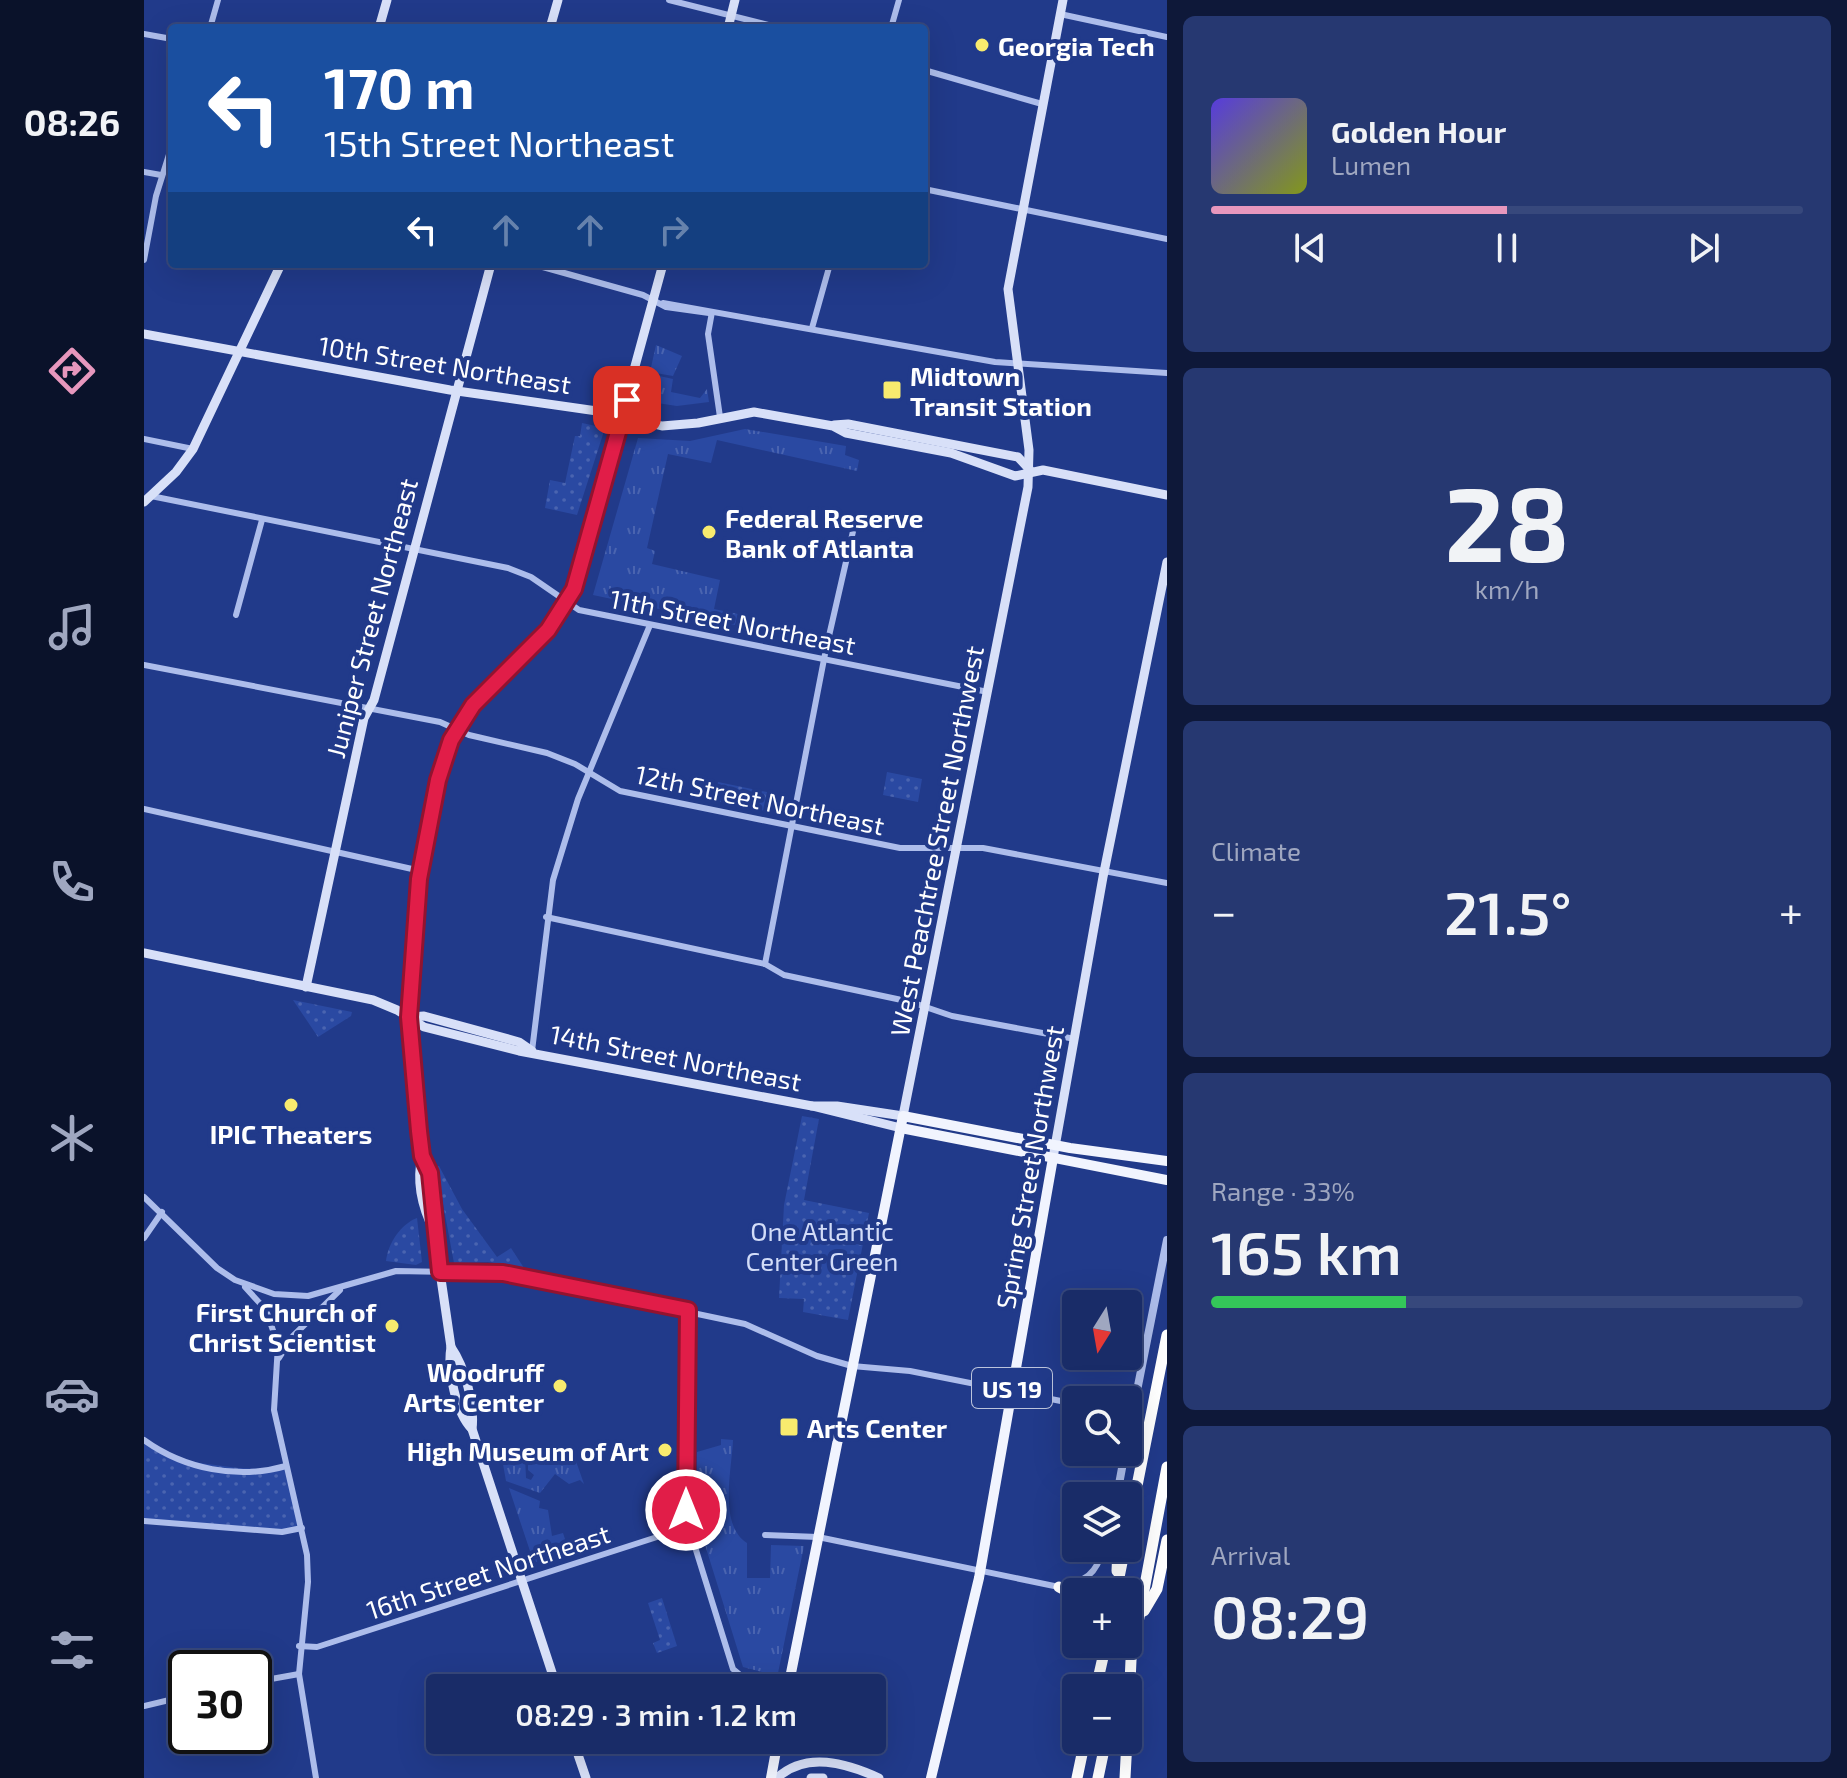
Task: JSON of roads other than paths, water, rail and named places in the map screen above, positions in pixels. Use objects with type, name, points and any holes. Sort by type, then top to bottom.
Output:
[{"type":"highway","points":[[1137,1482],[1167,1335]]},
{"type":"highway","points":[[1142,1608],[1167,1467]]},
{"type":"highway","points":[[1142,1615],[1157,1589],[1167,1540]]},
{"type":"highway","points":[[1126,1674],[1131,1660]]},
{"type":"highway","points":[[1130,1674],[1131,1660]]},
{"type":"highway","points":[[1079,1778],[1084,1754]]},
{"type":"highway","points":[[1098,1778],[1103,1754]]},
{"type":"highway","points":[[1125,1778],[1126,1754]]},
{"type":"main road","points":[[380,24],[387,0]]},
{"type":"main road","points":[[551,24],[558,0]]},
{"type":"main road","points":[[729,24],[735,0]]},
{"type":"main road","name":"West Peachtree Street Northwest","points":[[791,1674],[1030,470],[1008,289],[1063,0]]},
{"type":"main road","points":[[148,499],[193,449],[242,353],[279,268]]},
{"type":"main road","name":"Juniper Street Northeast","points":[[306,987],[333,851],[369,709],[490,268]]},
{"type":"main road","points":[[552,1674],[472,1429],[474,1418],[459,1358],[451,1347],[434,1231],[430,1173],[422,1156],[409,1017],[421,871],[438,780],[457,729],[473,705],[537,643],[574,589],[658,301],[662,268]]},
{"type":"main road","name":"10th Street Northeast","points":[[144,334],[671,426],[765,412],[833,426],[846,433],[963,456],[1015,476],[1030,470],[1018,457],[848,424],[833,426]]},
{"type":"main road","points":[[1030,470],[1167,495]]},
{"type":"main road","name":"Spring Street Northwest","points":[[931,1778],[980,1570],[1105,870],[1167,562]]},
{"type":"main road","name":"14th Street Northeast","points":[[144,953],[373,1000],[409,1017],[424,1016],[504,1038],[532,1051],[812,1106],[901,1128]]},
{"type":"main road","name":"14th Street Northeast","points":[[812,1106],[837,1106],[903,1116]]},
{"type":"main road","points":[[903,1116],[1056,1146],[1167,1161]]},
{"type":"main road","points":[[901,1128],[1167,1180]]},
{"type":"main road","points":[[578,1754],[586,1778]]},
{"type":"main road","points":[[774,1778],[777,1754]]},
{"type":"main road","points":[[774,1778],[796,1765],[824,1762],[849,1766],[879,1778]]},
{"type":"main road","points":[[811,1778],[823,1778]]},
{"type":"street","points":[[211,24],[218,0]]},
{"type":"street","points":[[669,0],[764,24]]},
{"type":"street","points":[[892,24],[899,0]]},
{"type":"street","points":[[1060,14],[1167,37]]},
{"type":"street","points":[[144,34],[168,38]]},
{"type":"street","points":[[928,71],[1042,104]]},
{"type":"street","points":[[144,260],[161,175],[168,156]]},
{"type":"street","points":[[144,172],[161,175]]},
{"type":"street","points":[[928,190],[1167,239]]},
{"type":"street","points":[[546,268],[658,301],[995,362],[1167,373]]},
{"type":"street","points":[[812,328],[829,268]]},
{"type":"street","points":[[712,312],[708,334],[720,417]]},
{"type":"street","points":[[144,439],[193,449]]},
{"type":"street","name":"11th Street Northeast","points":[[148,499],[515,570],[579,610],[988,692]]},
{"type":"street","points":[[236,615],[262,520]]},
{"type":"street","points":[[765,964],[824,659],[854,527]]},
{"type":"street","points":[[532,1051],[546,917],[553,880],[588,772],[650,625]]},
{"type":"street","name":"12th Street Northeast","points":[[144,665],[440,722],[469,735],[538,749],[620,791],[900,848],[983,848],[1167,883]]},
{"type":"street","points":[[144,809],[421,871]]},
{"type":"street","points":[[546,917],[765,964],[784,975],[952,1016],[1075,1039]]},
{"type":"street","points":[[144,1197],[205,1258],[253,1294],[266,1310],[276,1335],[279,1358],[274,1410],[302,1528],[308,1582],[299,1646],[299,1674],[316,1778]]},
{"type":"street","points":[[144,1238],[162,1212]]},
{"type":"street","points":[[1136,1386],[1167,1240]]},
{"type":"street","points":[[235,1280],[284,1295],[308,1296],[386,1273],[503,1273],[745,1324],[817,1356],[852,1366],[910,1371],[1062,1401]]},
{"type":"street","points":[[279,1358],[293,1336],[343,1288]]},
{"type":"street","points":[[688,1310],[685,1329],[688,1527],[733,1669],[739,1674]]},
{"type":"street","points":[[144,1440],[171,1457],[209,1468],[250,1473],[286,1466]]},
{"type":"street","points":[[144,1521],[282,1532],[302,1528]]},
{"type":"street","name":"16th Street Northeast","points":[[299,1646],[317,1647],[688,1527]]},
{"type":"street","points":[[765,1535],[818,1537],[1059,1587],[1090,1577],[1100,1562]]},
{"type":"street","points":[[272,1679],[299,1674]]},
{"type":"street","points":[[144,1706],[168,1700]]},
{"type":"place","name":"Georgia Tech","points":[[982,45]]},
{"type":"place","name":"Midtown Transit Station","points":[[892,390]]},
{"type":"place","name":"Federal Reserve Bank of Atlanta","points":[[709,532]]},
{"type":"place","name":"IPIC Theaters","points":[[291,1105]]},
{"type":"place","name":"First Church of Christ Scientist","points":[[392,1326]]},
{"type":"place","name":"Woodruff Arts Center","points":[[560,1386]]},
{"type":"place","name":"Arts Center","points":[[789,1427]]},
{"type":"place","name":"High Museum of Art","points":[[665,1450]]},
{"type":"park label","name":"One Atlantic Center Green","points":[[822,1245]]}]
